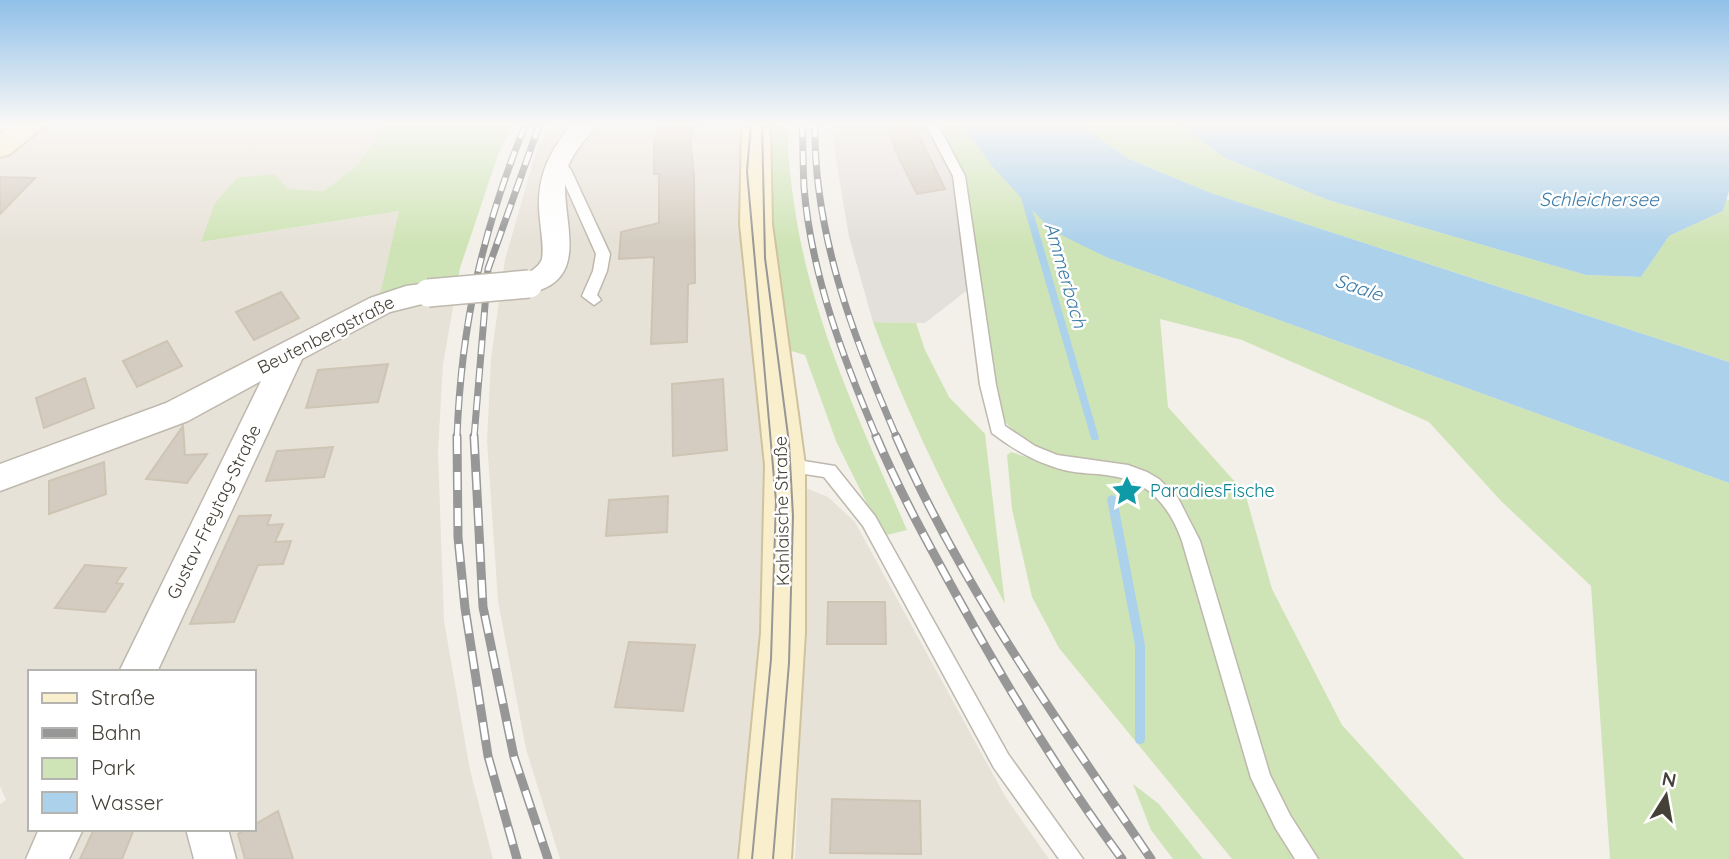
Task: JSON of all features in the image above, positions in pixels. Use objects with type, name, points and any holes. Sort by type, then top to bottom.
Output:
[{"type":"main road","name":"Kahlaische Straße","points":[[754,163],[756,224],[785,465],[783,633],[765,859]]},
{"type":"street","name":"Beutenbergstraße","points":[[0,478],[177,412],[391,299],[529,284],[544,276],[557,257],[558,241],[553,219],[552,189],[558,163]]},
{"type":"street","name":"Gustav-Freytag-Straße","points":[[139,670],[290,353]]},
{"type":"street","points":[[47,859],[61,831]]},
{"type":"street","points":[[208,831],[215,859]]},
{"type":"lane","points":[[559,163],[602,248],[602,266],[589,296],[594,300]]},
{"type":"lane","points":[[952,163],[959,176],[988,385],[998,429],[1022,447],[1045,458],[1084,467],[1130,471],[1145,477],[1171,500],[1188,530],[1261,778],[1283,822],[1307,859]]},
{"type":"lane","points":[[785,465],[830,471],[869,521],[1001,761],[1072,859]]},
{"type":"shaded area","points":[[0,163],[358,163],[324,191],[288,189],[202,242],[400,211],[457,285],[443,364],[438,452],[444,621],[470,770],[493,859],[0,859],[0,804],[6,800],[0,786]]},
{"type":"shaded area","points":[[533,163],[747,163],[746,238],[771,505],[746,859],[560,859],[526,749],[498,601],[487,441],[491,358],[505,260]]},
{"type":"shaded area","points":[[837,163],[952,163],[959,176],[975,284],[925,323],[873,322],[849,237]]},
{"type":"shaded area","points":[[798,485],[828,497],[855,522],[1006,798],[1049,859],[795,859],[802,698]]},
{"type":"green space","points":[[358,163],[495,163],[460,268],[457,285],[379,299],[399,211],[201,242],[215,203],[237,178],[274,174],[288,189],[324,191]]},
{"type":"green space","points":[[769,163],[789,163],[802,246],[825,329],[839,370],[907,530],[883,536],[836,441],[805,355],[788,350],[769,198]]},
{"type":"green space","points":[[952,163],[990,163],[1108,258],[1729,483],[1729,859],[1610,859],[1591,586],[1501,501],[1429,422],[1242,340],[1160,319],[1168,407],[1245,493],[1272,589],[1342,725],[1464,859],[1317,859],[1291,819],[1270,777],[1199,540],[1180,501],[1157,479],[1131,467],[1044,450],[1018,434],[994,406],[959,176]]},
{"type":"green space","points":[[1139,163],[1237,163],[1328,200],[1586,275],[1641,277],[1669,236],[1723,211],[1726,199],[1729,200],[1729,362],[1211,193]]},
{"type":"green space","points":[[873,322],[916,323],[925,350],[949,397],[985,434],[1005,604],[934,465]]},
{"type":"green space","points":[[1011,452],[1063,469],[1142,482],[1165,503],[1183,541],[1252,780],[1274,825],[1296,859],[1232,859],[1059,648],[1032,597],[1012,509],[1007,455]]},
{"type":"green space","points":[[1133,784],[1159,804],[1203,859],[1173,859],[1151,830]]},
{"type":"water","name":"Saale","points":[[990,163],[1139,163],[1211,193],[1729,362],[1729,483],[1108,258],[1051,230]]},
{"type":"water","name":"Schleichersee","points":[[1237,163],[1729,163],[1729,191],[1723,211],[1669,236],[1641,277],[1586,275],[1328,200]]},
{"type":"building","points":[[654,163],[693,163],[695,283],[688,284],[687,342],[651,344],[654,257],[619,259],[621,232],[659,223],[659,174],[654,174]]},
{"type":"building","points":[[902,163],[932,163],[945,189],[917,194]]},
{"type":"building","points":[[0,177],[35,178],[0,214]]},
{"type":"building","points":[[281,292],[299,318],[254,340],[236,312]]},
{"type":"building","points":[[167,341],[182,366],[137,387],[123,361]]},
{"type":"building","points":[[388,364],[378,402],[306,408],[318,370]]},
{"type":"building","points":[[85,378],[94,408],[44,428],[36,398]]},
{"type":"building","points":[[723,379],[727,450],[673,456],[672,384]]},
{"type":"building","points":[[183,426],[185,455],[207,454],[187,483],[146,479]]},
{"type":"building","points":[[333,447],[324,477],[266,481],[277,451]]},
{"type":"building","points":[[104,462],[106,494],[49,514],[49,481]]},
{"type":"building","points":[[668,496],[667,532],[606,536],[609,500]]},
{"type":"building","points":[[271,515],[267,525],[283,524],[275,542],[291,541],[283,564],[258,565],[234,622],[190,624],[239,516]]},
{"type":"building","points":[[85,565],[126,568],[116,583],[123,584],[105,612],[55,608]]},
{"type":"building","points":[[828,602],[885,602],[886,644],[827,644]]},
{"type":"building","points":[[629,642],[695,645],[683,711],[615,707]]},
{"type":"building","points":[[832,799],[920,801],[921,854],[830,853]]},
{"type":"building","points":[[278,811],[293,859],[245,859],[238,834],[243,831],[256,831],[256,824]]},
{"type":"building","points":[[93,831],[133,831],[122,859],[80,859]]},
{"type":"waterway","name":"Ammerbach","points":[[1023,191],[1095,438]]},
{"type":"waterway","name":"Ammerbach","points":[[1112,499],[1140,645],[1140,739]]},
{"type":"tram line","points":[[748,163],[776,501],[771,659],[752,859]]},
{"type":"tram line","points":[[763,163],[765,258],[789,443],[793,516],[789,663],[773,859]]},
{"type":"railway","points":[[457,438],[463,355],[469,316],[486,239],[511,163]]},
{"type":"railway","points":[[474,437],[488,269],[526,163]]},
{"type":"railway","points":[[803,163],[808,219],[821,284],[852,377],[877,438]]},
{"type":"railway","points":[[816,163],[821,205],[839,285],[897,438]]},
{"type":"railway","points":[[876,436],[917,523],[1000,672],[1058,767],[1122,859]]},
{"type":"railway","points":[[896,436],[922,492],[981,600],[1047,705],[1151,859]]},
{"type":"railway","points":[[474,437],[483,607],[514,757],[548,859]]},
{"type":"railway","points":[[457,438],[458,537],[465,608],[488,756],[517,859]]},
{"type":"place","name":"ParadiesFische","points":[[1127,491]]}]
